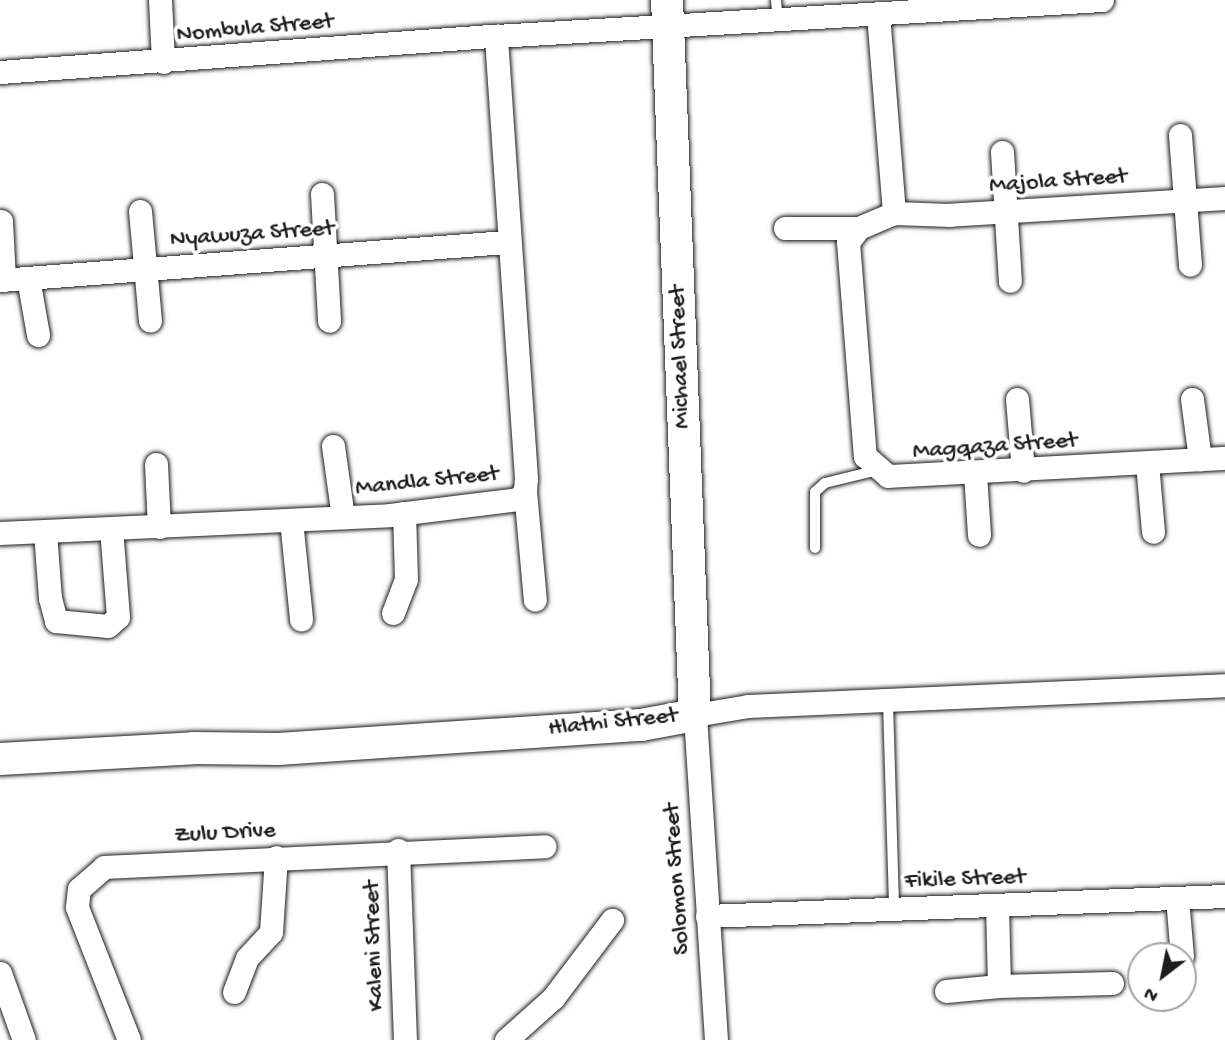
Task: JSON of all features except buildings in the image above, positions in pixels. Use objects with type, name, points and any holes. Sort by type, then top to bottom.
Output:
[{"type":"street","points":[[160,0],[163,62]]},
{"type":"street","name":"Nombula Street","points":[[0,72],[496,36],[668,14],[777,10],[877,14],[1101,0]]},
{"type":"street","name":"Michael Street","points":[[668,14],[695,715]]},
{"type":"street","points":[[877,14],[894,213]]},
{"type":"street","name":"Mandla Street","points":[[0,533],[404,513],[518,499],[525,491],[507,243],[496,36]]},
{"type":"street","points":[[1180,135],[1190,265]]},
{"type":"street","points":[[1002,152],[1010,281]]},
{"type":"street","points":[[322,194],[329,321]]},
{"type":"street","name":"Majola Street","points":[[853,235],[894,213],[1007,212],[1225,198]]},
{"type":"street","points":[[140,211],[148,269],[150,321]]},
{"type":"street","points":[[1,222],[2,280]]},
{"type":"street","points":[[785,228],[853,235]]},
{"type":"street","name":"Magqaza Street","points":[[853,235],[864,456],[877,470],[901,479],[1225,458]]},
{"type":"street","name":"Nyawuza Street","points":[[2,280],[507,243]]},
{"type":"street","points":[[28,278],[38,335]]},
{"type":"street","points":[[1017,399],[1023,471]]},
{"type":"street","points":[[1192,399],[1200,459]]},
{"type":"street","points":[[333,446],[343,517]]},
{"type":"street","points":[[1147,463],[1153,532]]},
{"type":"street","points":[[156,464],[159,527]]},
{"type":"street","points":[[975,474],[979,535]]},
{"type":"street","points":[[525,491],[535,600]]},
{"type":"street","points":[[393,613],[405,587],[404,513]]},
{"type":"street","points":[[291,520],[301,620]]},
{"type":"street","points":[[45,532],[50,598],[56,621],[108,626],[118,617],[111,529]]},
{"type":"street","name":"Hlathi Street","points":[[0,759],[290,748],[641,725],[748,706],[888,703],[1225,685]]},
{"type":"street","name":"Solomon Street","points":[[695,715],[716,1040]]},
{"type":"street","name":"Zulu Drive","points":[[129,1040],[77,907],[79,889],[89,877],[104,867],[398,850],[544,846]]},
{"type":"street","name":"Kaleni Street","points":[[398,850],[405,1040]]},
{"type":"street","points":[[234,992],[247,958],[271,932],[276,857]]},
{"type":"street","name":"Fikile Street","points":[[707,916],[1225,896]]},
{"type":"street","points":[[1177,898],[1181,942]]},
{"type":"street","points":[[997,905],[999,986]]},
{"type":"street","points":[[506,1040],[553,998],[612,920]]},
{"type":"street","points":[[0,973],[24,1040]]},
{"type":"street","points":[[946,991],[999,986],[1112,983]]},
{"type":"lane","points":[[815,548],[815,492],[825,483],[877,470]]},
{"type":"lane","points":[[888,703],[894,909]]}]
